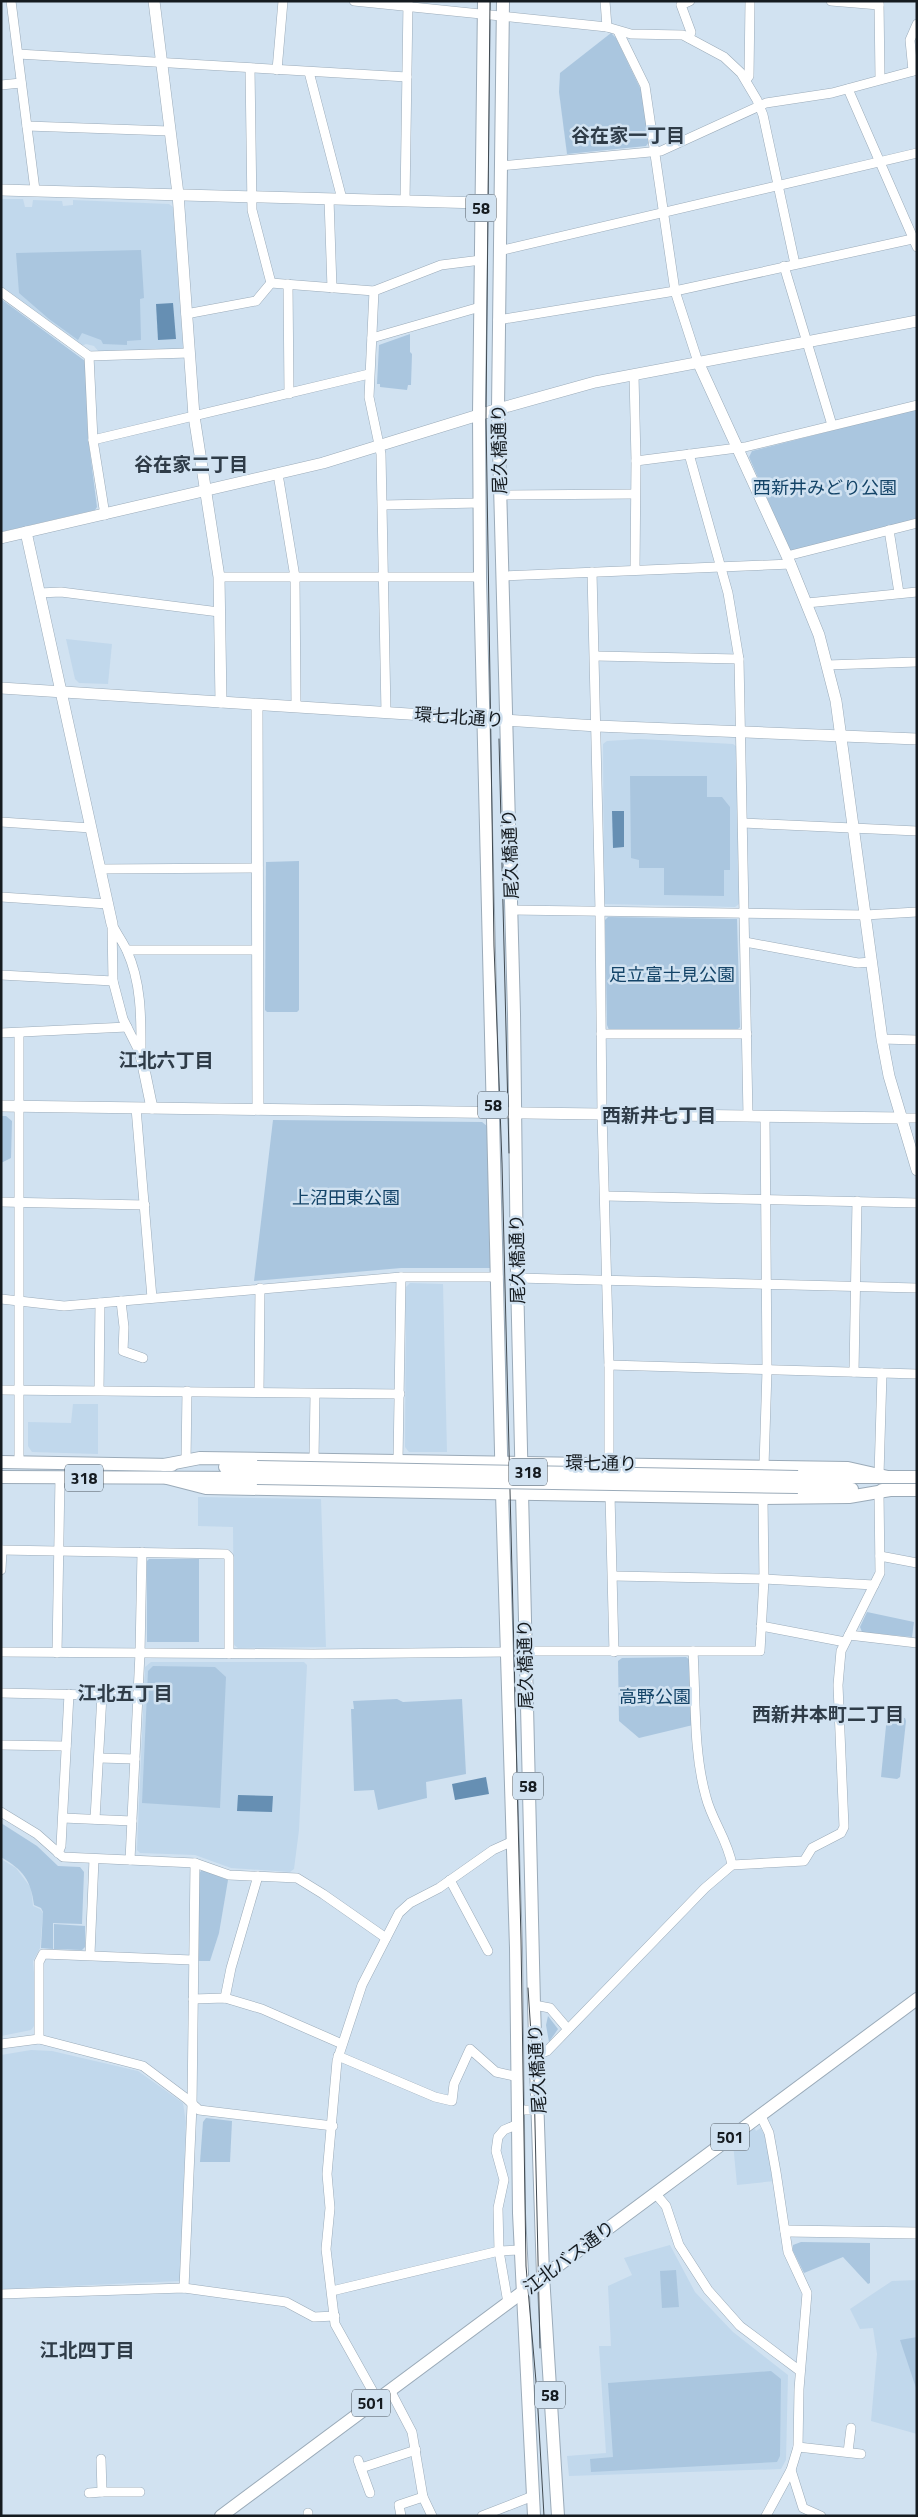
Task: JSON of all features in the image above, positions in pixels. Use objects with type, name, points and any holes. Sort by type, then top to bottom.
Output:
[{"type":"main road","name":"尾久橋通り","points":[[503,1],[498,409],[512,910],[516,1278],[534,2005],[543,2275],[558,2516]]},
{"type":"main road","name":"尾久橋通り","points":[[484,7],[479,415],[480,576],[502,1493],[513,1841],[520,2250],[534,2516]]},
{"type":"main road","name":"環七通り","points":[[166,1472],[186,1461],[200,1458],[502,1461],[848,1468],[884,1483],[917,1490]]},
{"type":"main road","name":"環七通り","points":[[1,1462],[166,1472],[884,1483],[917,1477]]},
{"type":"main road","name":"環七通り","points":[[1,1477],[60,1477],[166,1472],[206,1488],[763,1498],[849,1497],[884,1483]]},
{"type":"main road","name":"江北バス通り","points":[[221,2516],[917,1999]]},
{"type":"street","points":[[11,1],[35,190]]},
{"type":"street","points":[[154,1],[178,194],[194,416],[219,577],[220,702]]},
{"type":"street","points":[[277,70],[283,1]]},
{"type":"street","points":[[354,1],[484,7],[502,17],[607,26],[618,32],[670,34],[689,38],[724,57],[746,80],[760,107],[795,264]]},
{"type":"street","points":[[605,1],[607,26]]},
{"type":"street","points":[[746,80],[749,76],[750,1]]},
{"type":"street","points":[[831,1],[879,3],[880,79]]},
{"type":"street","points":[[683,2],[691,32],[689,38]]},
{"type":"street","points":[[405,201],[408,4]]},
{"type":"street","points":[[500,166],[654,152],[668,149],[766,104],[848,89],[915,71],[910,40],[917,24]]},
{"type":"street","points":[[618,32],[645,86],[675,291],[698,362],[789,560],[807,603],[827,665],[841,736],[882,1039],[889,1076],[917,1170]]},
{"type":"street","points":[[18,54],[407,77]]},
{"type":"street","points":[[250,68],[252,210],[270,283]]},
{"type":"street","points":[[309,72],[342,199]]},
{"type":"street","points":[[1,85],[22,83]]},
{"type":"street","points":[[498,320],[675,291],[784,266],[916,241],[848,89]]},
{"type":"street","points":[[28,126],[170,131]]},
{"type":"street","points":[[499,252],[917,153]]},
{"type":"street","points":[[1,190],[482,203]]},
{"type":"street","points":[[329,199],[332,288]]},
{"type":"street","points":[[270,283],[374,291],[441,264],[481,260]]},
{"type":"street","points":[[784,266],[832,425]]},
{"type":"street","points":[[186,314],[256,301],[270,283]]},
{"type":"street","points":[[288,284],[289,394]]},
{"type":"street","points":[[374,291],[369,374],[371,411],[379,446],[382,505],[386,713]]},
{"type":"street","points":[[1,292],[89,356],[189,354]]},
{"type":"street","points":[[372,338],[480,307]]},
{"type":"street","points":[[1,538],[278,474],[586,385],[917,321]]},
{"type":"street","points":[[89,356],[92,440],[105,515]]},
{"type":"street","points":[[92,440],[369,374]]},
{"type":"street","points":[[634,375],[636,461],[634,494],[635,570]]},
{"type":"street","points":[[636,461],[738,448],[917,405]]},
{"type":"street","points":[[690,454],[722,567],[739,659],[748,1116]]},
{"type":"street","points":[[278,474],[295,577],[296,707]]},
{"type":"street","points":[[500,495],[634,494]]},
{"type":"street","points":[[382,505],[479,503]]},
{"type":"street","points":[[503,576],[722,567],[789,560],[917,523]]},
{"type":"street","points":[[889,530],[899,593]]},
{"type":"street","points":[[26,532],[112,924],[113,981],[126,1027],[141,1055]]},
{"type":"street","points":[[592,572],[597,726],[602,1114],[609,1365],[609,1463]]},
{"type":"street","points":[[219,577],[480,576]]},
{"type":"street","points":[[39,593],[61,592],[219,612]]},
{"type":"street","points":[[807,603],[917,592]]},
{"type":"street","points":[[595,656],[739,659]]},
{"type":"street","points":[[827,665],[917,662]]},
{"type":"street","name":"環七北通り","points":[[1,688],[386,713],[484,717],[597,726],[917,740]]},
{"type":"street","points":[[257,705],[258,1109]]},
{"type":"street","points":[[1,822],[91,828]]},
{"type":"street","points":[[743,822],[917,831]]},
{"type":"street","points":[[100,868],[258,868]]},
{"type":"street","points":[[1,897],[108,904]]},
{"type":"street","points":[[512,910],[865,915],[917,912]]},
{"type":"street","points":[[112,924],[127,950],[140,1005],[141,1055],[152,1108]]},
{"type":"street","points":[[745,942],[858,962],[872,962]]},
{"type":"street","points":[[127,950],[258,950]]},
{"type":"street","points":[[1,975],[113,981]]},
{"type":"street","points":[[1,1033],[126,1027]]},
{"type":"street","points":[[19,1033],[19,1463]]},
{"type":"street","points":[[601,1034],[747,1034]]},
{"type":"street","points":[[882,1039],[917,1040]]},
{"type":"street","points":[[1,1106],[917,1118]]},
{"type":"street","points":[[136,1108],[152,1298]]},
{"type":"street","points":[[764,1466],[767,1370],[765,1116]]},
{"type":"street","points":[[605,1196],[917,1202]]},
{"type":"street","points":[[854,1372],[857,1201]]},
{"type":"street","points":[[1,1202],[145,1205]]},
{"type":"street","points":[[398,1461],[401,1277]]},
{"type":"street","points":[[1,1298],[64,1306],[401,1277],[498,1277]]},
{"type":"street","points":[[516,1278],[917,1288]]},
{"type":"street","points":[[259,1392],[260,1288]]},
{"type":"street","points":[[121,1301],[124,1327],[123,1351],[143,1358]]},
{"type":"street","points":[[99,1390],[100,1303]]},
{"type":"street","points":[[609,1365],[917,1374]]},
{"type":"street","points":[[536,2055],[547,2051],[567,2028],[705,1888],[732,1865],[804,1861],[812,1848],[841,1833],[844,1827],[838,1685],[841,1651],[880,1573],[884,1483],[882,1373]]},
{"type":"street","points":[[1,1390],[400,1394]]},
{"type":"street","points":[[186,1461],[187,1391]]},
{"type":"street","points":[[314,1459],[315,1394]]},
{"type":"street","points":[[57,1653],[60,1477]]},
{"type":"street","points":[[610,1495],[614,1652]]},
{"type":"street","points":[[525,1651],[760,1652],[764,1579],[763,1498]]},
{"type":"street","points":[[1,1570],[2,1550],[226,1554],[230,1558],[229,1654]]},
{"type":"street","points":[[130,1860],[140,1653],[142,1552]]},
{"type":"street","points":[[880,1556],[917,1563]]},
{"type":"street","points":[[613,1576],[764,1579],[874,1585]]},
{"type":"street","points":[[761,1626],[847,1639],[917,1642]]},
{"type":"street","points":[[693,1651],[698,1743],[706,1798],[730,1849],[732,1865]]},
{"type":"street","points":[[1,1652],[229,1654],[508,1652]]},
{"type":"street","points":[[1,1693],[138,1696]]},
{"type":"street","points":[[58,1853],[61,1846],[63,1818],[69,1694]]},
{"type":"street","points":[[96,1819],[102,1695]]},
{"type":"street","points":[[1,1745],[66,1746]]},
{"type":"street","points":[[99,1758],[135,1759]]},
{"type":"street","points":[[1,1812],[37,1834],[63,1857],[194,1863],[229,1875],[297,1878],[324,1894],[386,1938]]},
{"type":"street","points":[[63,1818],[132,1821]]},
{"type":"street","points":[[377,2399],[335,2324],[326,2249],[330,2208],[328,2174],[338,2056],[362,1985],[399,1913],[410,1903],[450,1880],[493,1850],[513,1841]]},
{"type":"street","points":[[90,1954],[94,1859]]},
{"type":"street","points":[[184,2288],[192,2105],[194,1863]]},
{"type":"street","points":[[226,1998],[231,1968],[258,1876]]},
{"type":"street","points":[[450,1880],[488,1951]]},
{"type":"street","points":[[39,2039],[39,1962],[43,1954],[90,1954],[192,1960]]},
{"type":"street","points":[[193,1999],[226,1998],[280,2015],[342,2044]]},
{"type":"street","points":[[534,2005],[550,2008],[567,2028]]},
{"type":"street","points":[[1,2044],[39,2039],[143,2066],[199,2110],[333,2126]]},
{"type":"street","points":[[338,2056],[435,2097],[452,2101],[454,2084],[470,2048],[496,2072],[518,2076]]},
{"type":"street","points":[[518,2110],[539,2110]]},
{"type":"street","points":[[760,2114],[768,2133],[786,2231],[788,2252],[807,2293],[800,2370],[798,2447],[791,2470],[766,2516]]},
{"type":"street","points":[[508,2303],[499,2251],[498,2208],[504,2180],[496,2151],[498,2137],[504,2130],[518,2124]]},
{"type":"street","points":[[654,2194],[666,2206],[678,2245],[708,2290],[740,2326],[800,2370]]},
{"type":"street","points":[[786,2231],[917,2233]]},
{"type":"street","points":[[332,2291],[499,2251],[520,2250]]},
{"type":"street","points":[[1,2294],[184,2288],[286,2302],[314,2317],[335,2316]]},
{"type":"street","points":[[390,2390],[412,2432],[423,2497],[432,2516]]},
{"type":"street","points":[[848,2452],[851,2428]]},
{"type":"street","points":[[798,2447],[861,2454]]},
{"type":"street","points":[[370,2493],[360,2464],[416,2450]]},
{"type":"street","points":[[101,2459],[102,2492]]},
{"type":"street","points":[[791,2470],[803,2508],[821,2516]]},
{"type":"street","points":[[89,2493],[140,2492]]},
{"type":"street","points":[[482,2516],[533,2496]]},
{"type":"street","points":[[401,2516],[398,2506],[423,2497]]},
{"type":"shaded area","points":[[1,199],[23,199],[25,207],[32,207],[33,200],[62,201],[63,206],[73,205],[73,200],[169,204],[173,207],[183,348],[180,351],[100,353],[94,346],[86,344],[81,346],[1,287]]},
{"type":"shaded area","points":[[173,303],[176,339],[158,340],[156,304]]},
{"type":"shaded area","points":[[66,639],[112,644],[108,684],[79,683],[75,679]]},
{"type":"shaded area","points":[[640,739],[733,744],[737,747],[739,904],[735,907],[604,904],[603,744],[607,741]]},
{"type":"shaded area","points":[[612,811],[624,811],[624,847],[613,848]]},
{"type":"shaded area","points":[[410,1283],[443,1284],[447,1452],[409,1452],[405,1447],[406,1287]]},
{"type":"shaded area","points":[[73,1404],[98,1404],[98,1454],[32,1452],[28,1446],[28,1422],[71,1423]]},
{"type":"shaded area","points":[[198,1497],[321,1499],[326,1647],[238,1648],[234,1645],[233,1527],[198,1526]]},
{"type":"shaded area","points":[[151,1662],[304,1662],[307,1665],[299,1830],[294,1869],[290,1872],[231,1868],[195,1855],[140,1853],[137,1850],[145,1667]]},
{"type":"shaded area","points":[[486,1777],[489,1794],[455,1800],[452,1784]]},
{"type":"shaded area","points":[[238,1795],[273,1796],[272,1812],[237,1811]]},
{"type":"shaded area","points":[[1,1859],[16,1868],[31,1888],[33,1906],[40,1909],[43,1913],[40,1948],[33,1961],[36,1998],[34,2026],[31,2030],[1,2036]]},
{"type":"shaded area","points":[[31,2050],[52,2051],[138,2071],[183,2103],[186,2123],[180,2281],[1,2289],[1,2055]]},
{"type":"shaded area","points":[[754,2127],[756,2131],[761,2128],[765,2137],[775,2181],[737,2185],[733,2143]]},
{"type":"shaded area","points":[[670,2245],[695,2292],[733,2332],[788,2375],[786,2460],[781,2469],[569,2476],[567,2456],[606,2453],[599,2346],[611,2346],[608,2286],[632,2275],[624,2258]]},
{"type":"shaded area","points":[[917,2280],[917,2434],[871,2421],[877,2354],[873,2328],[860,2329],[850,2309],[892,2281]]},
{"type":"green space","points":[[611,33],[616,38],[641,90],[649,142],[646,146],[567,154],[559,92],[560,73]]},
{"type":"green space","points":[[141,250],[144,298],[140,299],[141,340],[127,341],[127,345],[103,344],[101,340],[82,333],[78,340],[49,319],[19,293],[16,253]]},
{"type":"green space","points":[[1,299],[85,361],[88,437],[97,507],[95,510],[1,532]]},
{"type":"green space","points":[[410,334],[410,352],[412,354],[411,385],[408,385],[407,390],[380,387],[380,384],[377,384],[379,345]]},
{"type":"green space","name":"西新井みどり公園","points":[[917,409],[917,519],[790,551],[749,457],[752,451]]},
{"type":"green space","points":[[630,776],[707,776],[707,797],[722,797],[730,807],[730,870],[724,870],[724,896],[664,895],[664,868],[639,868],[639,860],[631,858]]},
{"type":"green space","points":[[299,861],[299,1010],[297,1012],[267,1012],[265,1010],[266,862]]},
{"type":"green space","name":"足立富士見公園","points":[[608,917],[737,919],[740,1027],[736,1031],[609,1030],[607,1025],[605,920]]},
{"type":"green space","points":[[1,1116],[6,1116],[12,1121],[11,1158],[1,1163]]},
{"type":"green space","name":"上沼田東公園","points":[[273,1120],[482,1122],[487,1126],[490,1268],[401,1268],[254,1281]]},
{"type":"green space","points":[[149,1559],[199,1559],[199,1642],[147,1642],[147,1561]]},
{"type":"green space","points":[[867,1612],[914,1622],[912,1637],[862,1632],[860,1627]]},
{"type":"green space","name":"高野公園","points":[[686,1657],[690,1660],[693,1725],[639,1738],[619,1721],[618,1661],[622,1658]]},
{"type":"green space","points":[[153,1666],[215,1667],[226,1677],[220,1808],[142,1803],[148,1671]]},
{"type":"green space","points":[[397,1699],[403,1702],[462,1699],[466,1774],[426,1782],[427,1798],[378,1810],[374,1790],[354,1791],[351,1709],[354,1709],[353,1701]]},
{"type":"green space","points":[[887,1716],[905,1718],[906,1721],[900,1777],[897,1779],[881,1777]]},
{"type":"green space","points":[[1,1823],[37,1846],[58,1866],[80,1867],[84,1872],[82,1924],[53,1923],[53,1949],[41,1948],[43,1912],[41,1908],[34,1905],[31,1889],[25,1876],[15,1866],[1,1857]]},
{"type":"green space","points":[[202,1870],[228,1880],[219,1933],[210,1961],[196,1961],[198,1874]]},
{"type":"green space","points":[[54,1924],[85,1926],[85,1947],[82,1950],[54,1949]]},
{"type":"green space","points":[[548,2016],[558,2029],[549,2042],[546,2025]]},
{"type":"green space","points":[[206,2118],[232,2121],[230,2162],[200,2162],[203,2122]]},
{"type":"green space","points":[[801,2242],[870,2243],[870,2283],[868,2284],[843,2257],[804,2273],[793,2251],[793,2245]]},
{"type":"green space","points":[[676,2270],[679,2307],[662,2308],[660,2271]]},
{"type":"green space","points":[[917,2337],[917,2391],[900,2340]]},
{"type":"green space","points":[[771,2371],[781,2379],[780,2456],[777,2462],[591,2472],[590,2459],[613,2457],[608,2383]]},
{"type":"tram line","points":[[490,1],[486,416],[494,946],[502,1163],[521,1940],[526,2266],[537,2393],[544,2516]]},
{"type":"tram line","points":[[499,739],[509,1153]]},
{"type":"tram line","points":[[528,1988],[534,2080],[540,2348]]},
{"type":"district","name":"谷在家一丁目","points":[[628,134]]},
{"type":"district","name":"谷在家二丁目","points":[[191,463]]},
{"type":"district","name":"江北六丁目","points":[[166,1059]]},
{"type":"district","name":"西新井七丁目","points":[[659,1114]]},
{"type":"district","name":"江北五丁目","points":[[125,1692]]},
{"type":"district","name":"西新井本町二丁目","points":[[828,1713]]},
{"type":"district","name":"江北四丁目","points":[[87,2349]]}]
